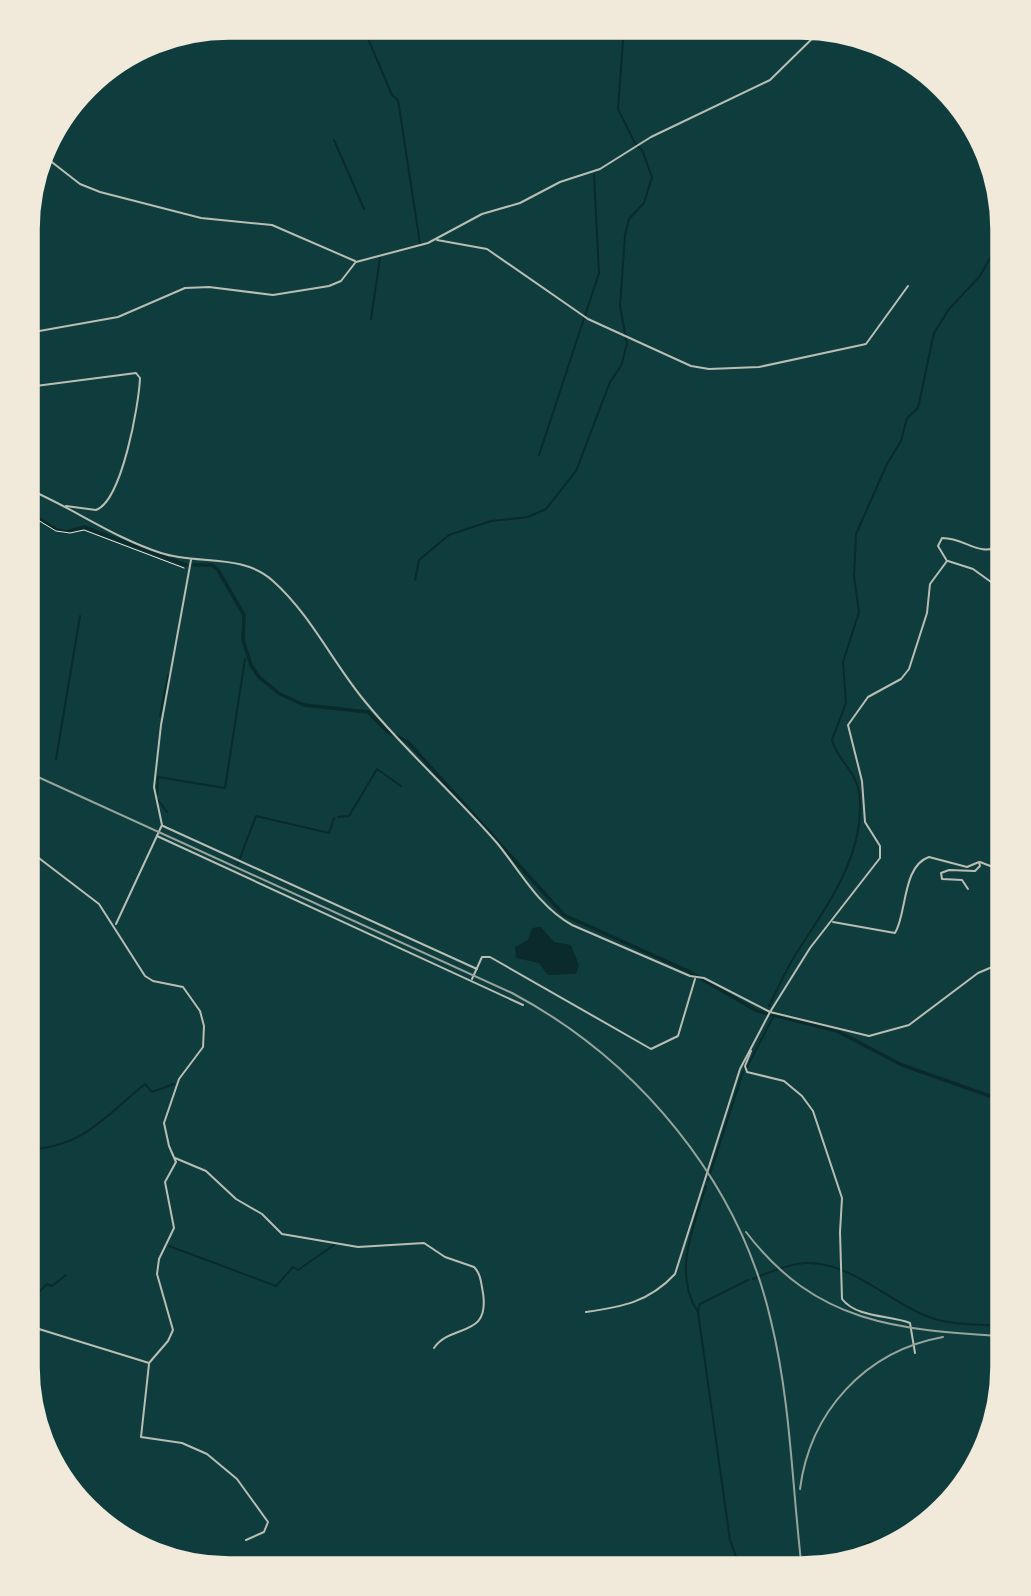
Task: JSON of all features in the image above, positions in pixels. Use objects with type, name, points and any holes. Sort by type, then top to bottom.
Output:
[{"type":"street","points":[[38,331],[118,317],[186,288],[209,287],[265,295],[329,286],[341,281],[356,262],[437,240],[482,214],[531,199],[560,182],[600,169],[636,146],[770,80],[812,39]]},
{"type":"street","points":[[51,162],[89,188],[134,203],[201,218],[271,225],[356,262]]},
{"type":"street","points":[[437,240],[487,249],[588,319],[698,368],[759,367],[866,344],[908,286]]},
{"type":"street","points":[[38,385],[119,373],[136,373],[140,378],[131,438],[106,502],[96,510],[66,506]]},
{"type":"street","points":[[38,493],[66,506],[85,519],[160,553],[239,564],[273,580],[329,648],[355,690],[474,817],[559,917],[701,978],[769,1014],[861,1035],[887,1033],[916,1021],[978,973],[992,967]]},
{"type":"street","points":[[992,551],[978,550],[942,538],[938,546],[947,561],[973,569],[992,583]]},
{"type":"street","points":[[115,926],[162,825],[154,787],[191,559]]},
{"type":"street","points":[[586,1312],[641,1301],[675,1273],[732,1091],[752,1047],[810,948],[878,861],[882,851],[865,822],[862,781],[848,725],[868,696],[901,679],[909,669],[926,613],[930,584],[947,561]]},
{"type":"street","points":[[162,825],[477,969]]},
{"type":"street","points":[[158,836],[523,1005]]},
{"type":"street","points":[[38,857],[90,895],[115,926],[145,976],[153,981],[183,987],[190,993],[203,1021],[203,1047],[179,1079],[165,1117],[164,1130],[176,1166],[165,1182],[173,1233],[159,1259],[157,1274],[173,1330],[168,1341],[149,1363],[141,1437],[195,1448],[233,1475],[268,1522],[264,1532],[246,1540]]},
{"type":"street","points":[[832,921],[895,933],[911,877],[922,859],[931,857],[967,867],[979,862],[992,867]]},
{"type":"street","points":[[968,889],[962,880],[945,880],[941,873],[949,870],[975,871],[980,866],[979,862]]},
{"type":"street","points":[[853,895],[856,898]]},
{"type":"street","points":[[471,980],[482,957],[490,957],[651,1049],[678,1036],[695,977]]},
{"type":"street","points":[[752,1047],[746,1071],[784,1081],[802,1096],[813,1111],[842,1198],[840,1276],[844,1303],[873,1315],[910,1323],[915,1353]]},
{"type":"street","points":[[174,1157],[206,1171],[236,1199],[261,1214],[282,1234],[358,1247],[424,1243],[445,1257],[474,1267],[481,1278],[484,1303],[481,1318],[475,1325],[434,1348]]},
{"type":"street","points":[[38,1329],[149,1363]]},
{"type":"path","points":[[38,520],[56,531],[84,530],[189,568]]},
{"type":"water","points":[[541,927],[554,942],[571,945],[579,965],[576,974],[548,975],[539,963],[516,958],[515,947],[528,940],[532,928]]},
{"type":"water","points":[[879,1541],[854,1550],[867,1542]]},
{"type":"waterway","points":[[415,580],[419,560],[449,535],[491,521],[528,517],[546,509],[576,471],[610,382],[621,366],[627,344],[620,306],[625,235],[629,219],[644,203],[652,177],[642,150],[636,145],[618,109],[623,38]]},
{"type":"waterway","points":[[368,39],[392,95],[398,100],[420,244]]},
{"type":"waterway","points":[[334,140],[364,209]]},
{"type":"waterway","points":[[539,455],[599,273],[594,175]]},
{"type":"waterway","points":[[769,1006],[791,963],[833,895],[857,835],[859,792],[832,740],[846,703],[843,662],[859,612],[854,576],[856,534],[887,464],[901,441],[907,418],[918,408],[934,333],[949,309],[980,276],[992,255]]},
{"type":"waterway","points":[[371,319],[380,258]]},
{"type":"waterway","points":[[38,518],[57,530],[66,532],[84,527],[186,565]]},
{"type":"waterway","points":[[194,565],[212,565],[218,570],[244,615],[243,640],[251,665],[259,677],[280,694],[304,705],[368,712],[388,732],[408,742],[564,915],[688,971],[757,1011],[837,1031],[902,1065],[992,1097]]},
{"type":"waterway","points":[[56,759],[80,616]]},
{"type":"waterway","points":[[157,795],[158,777],[225,788],[245,659]]},
{"type":"waterway","points":[[160,716],[168,675]]},
{"type":"waterway","points":[[338,817],[349,816],[377,769],[401,786]]},
{"type":"waterway","points":[[158,800],[167,812]]},
{"type":"waterway","points":[[240,858],[256,816],[329,833],[334,818]]},
{"type":"waterway","points":[[747,1067],[773,1017]]},
{"type":"waterway","points":[[708,1180],[743,1072]]},
{"type":"waterway","points":[[38,1149],[64,1143],[92,1129],[145,1084],[152,1092],[174,1084]]},
{"type":"waterway","points":[[706,1186],[691,1233],[686,1266],[687,1281],[690,1297],[698,1312],[730,1540],[736,1558]]},
{"type":"waterway","points":[[169,1246],[276,1286],[293,1267],[298,1270],[334,1245]]},
{"type":"waterway","points":[[753,1279],[792,1265],[821,1264],[852,1274],[933,1319],[992,1325]]},
{"type":"waterway","points":[[38,1289],[40,1291],[47,1284],[52,1286],[66,1275]]},
{"type":"waterway","points":[[698,1311],[700,1304],[748,1280]]},
{"type":"railway","points":[[38,777],[512,993],[558,1021],[601,1053],[641,1089],[677,1130],[708,1173],[735,1220],[756,1269],[771,1321],[783,1383],[801,1558]]},
{"type":"railway","points":[[746,1232],[773,1263],[801,1286],[830,1304],[894,1325],[992,1335]]},
{"type":"railway","points":[[800,1489],[806,1461],[816,1435],[829,1411],[846,1389],[866,1371],[889,1356],[915,1344],[943,1337]]}]
